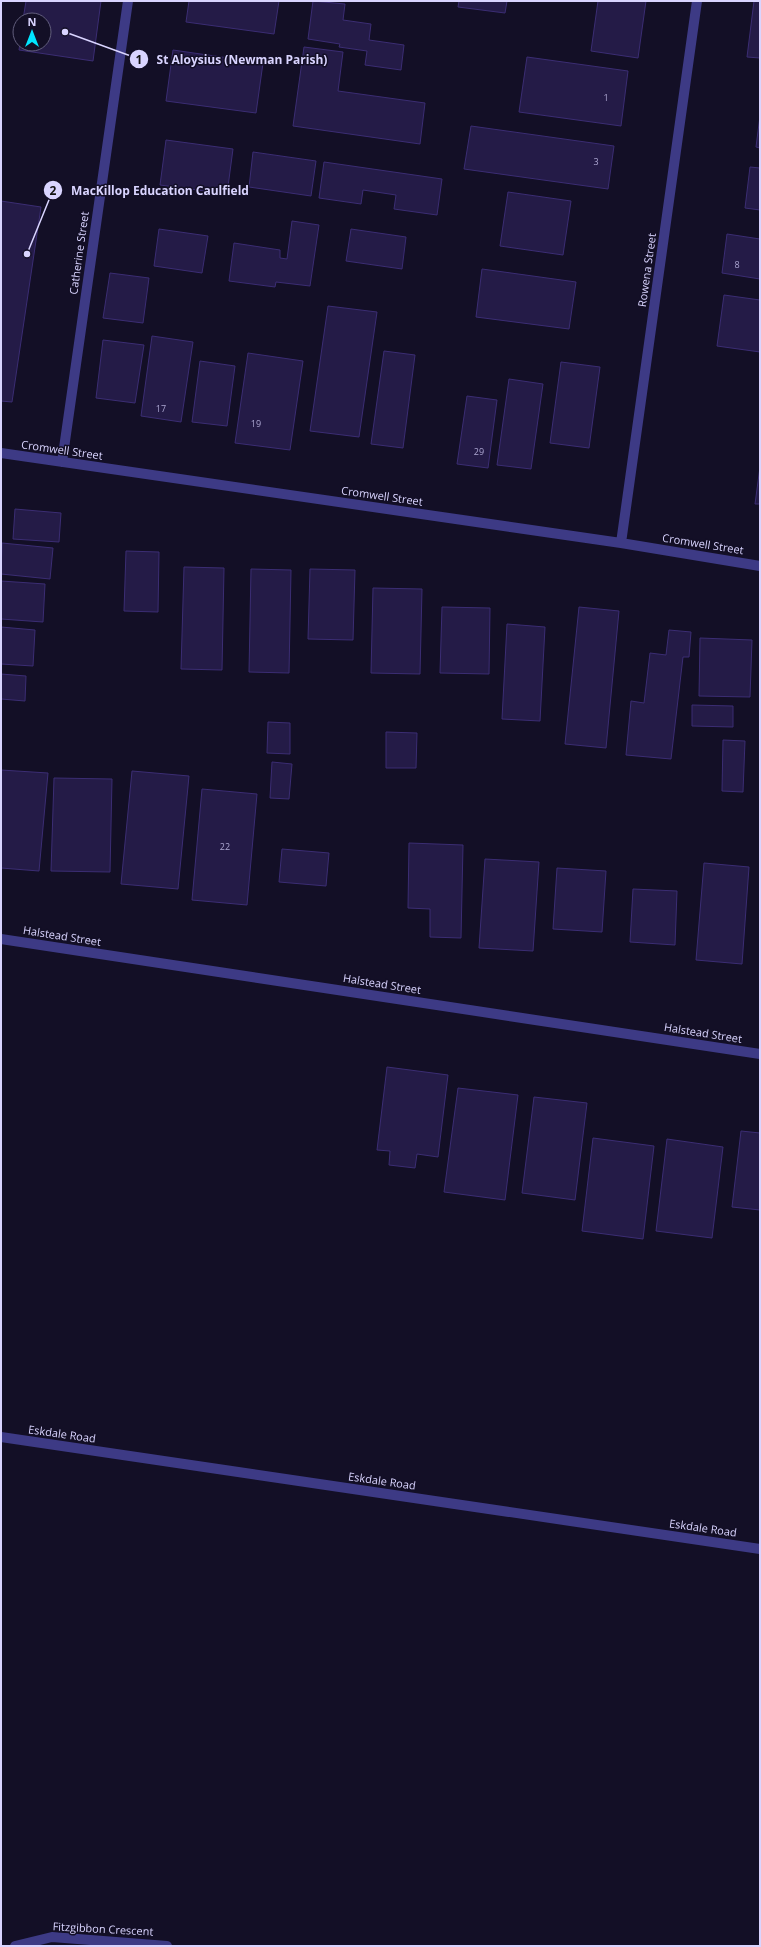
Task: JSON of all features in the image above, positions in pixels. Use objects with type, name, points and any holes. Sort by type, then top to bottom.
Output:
[{"type":"street","name":"Catherine Street","points":[[62,462],[128,1]]},
{"type":"street","name":"Rowena Street","points":[[621,543],[697,1]]},
{"type":"street","name":"Cromwell Street","points":[[1,453],[621,543],[760,566]]},
{"type":"street","name":"Halstead Street","points":[[1,939],[760,1054]]},
{"type":"street","name":"Eskdale Road","points":[[1,1437],[760,1549]]},
{"type":"street","name":"Fitzgibbon Crescent","points":[[15,1946],[52,1937],[167,1946]]},
{"type":"building","points":[[26,1],[101,1],[93,61],[32,52],[52,52],[52,12],[24,12]]},
{"type":"building","points":[[189,1],[279,1],[274,34],[186,22]]},
{"type":"building","points":[[313,1],[345,4],[343,20],[371,24],[369,40],[404,45],[401,70],[365,65],[367,51],[339,47],[340,44],[308,39]]},
{"type":"building","points":[[459,1],[507,1],[505,13],[458,7]]},
{"type":"building","points":[[598,1],[646,1],[638,58],[591,51]]},
{"type":"building","points":[[754,1],[760,1],[760,58],[747,57]]},
{"type":"building","points":[[304,47],[343,52],[338,91],[425,103],[420,144],[293,126]]},
{"type":"building","points":[[173,50],[263,63],[256,113],[166,101]]},
{"type":"building","points":[[527,57],[628,71],[621,126],[519,112]]},
{"type":"building","points":[[760,116],[760,148],[756,147]]},
{"type":"building","points":[[471,126],[614,146],[608,189],[464,169]]},
{"type":"building","points":[[166,140],[233,149],[227,194],[160,185]]},
{"type":"building","points":[[253,152],[316,161],[311,196],[249,187]]},
{"type":"building","points":[[324,162],[442,179],[437,215],[394,209],[396,195],[363,190],[361,204],[319,198]]},
{"type":"building","points":[[750,167],[760,168],[760,210],[745,208]]},
{"type":"building","points":[[508,192],[571,201],[563,255],[500,246]]},
{"type":"building","points":[[1,201],[41,207],[12,402],[1,401]]},
{"type":"building","points":[[292,221],[319,225],[310,286],[276,282],[275,287],[229,281],[234,243],[280,250],[280,258],[287,259]]},
{"type":"building","points":[[159,229],[208,236],[202,273],[154,266]]},
{"type":"building","points":[[351,229],[406,237],[402,269],[346,261]]},
{"type":"building","points":[[727,234],[760,239],[760,279],[722,273]]},
{"type":"building","points":[[482,269],[576,282],[569,329],[476,317]]},
{"type":"building","points":[[110,273],[149,278],[143,323],[103,318]]},
{"type":"building","points":[[724,295],[760,300],[760,352],[717,346]]},
{"type":"building","points":[[328,306],[377,312],[359,437],[310,431]]},
{"type":"building","points":[[152,336],[193,342],[181,422],[141,416]]},
{"type":"building","points":[[103,340],[144,345],[135,403],[96,398]]},
{"type":"building","points":[[384,351],[415,355],[403,448],[371,444]]},
{"type":"building","points":[[248,353],[303,361],[290,450],[235,443]]},
{"type":"building","points":[[200,361],[235,366],[227,426],[192,422]]},
{"type":"building","points":[[561,362],[600,367],[589,448],[550,443]]},
{"type":"building","points":[[509,379],[543,384],[531,469],[497,465]]},
{"type":"building","points":[[467,396],[497,400],[488,468],[457,464]]},
{"type":"building","points":[[760,467],[760,504],[755,504]]},
{"type":"building","points":[[15,509],[61,513],[59,542],[13,539]]},
{"type":"building","points":[[2,543],[53,548],[50,579],[1,574]]},
{"type":"building","points":[[126,551],[159,552],[158,612],[124,611]]},
{"type":"building","points":[[184,567],[224,568],[222,670],[181,669]]},
{"type":"building","points":[[251,569],[291,570],[289,673],[249,672]]},
{"type":"building","points":[[310,569],[355,570],[353,640],[308,639]]},
{"type":"building","points":[[1,581],[45,584],[43,622],[1,619]]},
{"type":"building","points":[[373,588],[422,589],[420,674],[371,673]]},
{"type":"building","points":[[442,607],[490,608],[489,674],[440,673]]},
{"type":"building","points":[[579,607],[619,611],[606,748],[565,744]]},
{"type":"building","points":[[507,624],[545,627],[540,721],[502,719]]},
{"type":"building","points":[[1,627],[35,630],[33,666],[1,664]]},
{"type":"building","points":[[669,630],[691,632],[689,657],[683,657],[671,759],[626,755],[631,701],[644,703],[650,653],[666,655]]},
{"type":"building","points":[[700,638],[752,640],[750,697],[699,696]]},
{"type":"building","points":[[1,674],[26,676],[25,701],[1,699]]},
{"type":"building","points":[[692,705],[733,706],[733,727],[692,726]]},
{"type":"building","points":[[268,722],[290,723],[290,754],[267,753]]},
{"type":"building","points":[[386,732],[417,733],[416,768],[386,768]]},
{"type":"building","points":[[723,740],[745,741],[743,792],[722,791]]},
{"type":"building","points":[[272,762],[292,764],[289,799],[270,798]]},
{"type":"building","points":[[1,770],[48,773],[39,871],[1,868]]},
{"type":"building","points":[[132,771],[189,776],[178,889],[121,884]]},
{"type":"building","points":[[54,778],[112,779],[110,872],[51,871]]},
{"type":"building","points":[[202,789],[257,794],[247,905],[192,900]]},
{"type":"building","points":[[409,843],[463,845],[461,938],[430,937],[430,909],[408,908]]},
{"type":"building","points":[[282,849],[329,853],[326,886],[279,882]]},
{"type":"building","points":[[485,859],[539,862],[533,951],[479,948]]},
{"type":"building","points":[[704,863],[749,867],[742,964],[696,960]]},
{"type":"building","points":[[557,868],[606,871],[602,932],[553,929]]},
{"type":"building","points":[[633,889],[677,891],[675,945],[630,942]]},
{"type":"building","points":[[387,1067],[448,1075],[438,1157],[417,1154],[415,1168],[389,1165],[390,1151],[377,1150]]},
{"type":"building","points":[[458,1088],[518,1095],[505,1200],[444,1192]]},
{"type":"building","points":[[534,1097],[587,1103],[575,1200],[522,1193]]},
{"type":"building","points":[[741,1131],[760,1133],[760,1210],[732,1207]]},
{"type":"building","points":[[593,1138],[654,1146],[643,1239],[582,1231]]},
{"type":"building","points":[[667,1139],[723,1147],[712,1238],[656,1231]]},
{"type":"place","name":"St Aloysius (Newman Parish)","points":[[65,32]]},
{"type":"place","name":"MacKillop Education Caulfield","points":[[27,254]]}]
